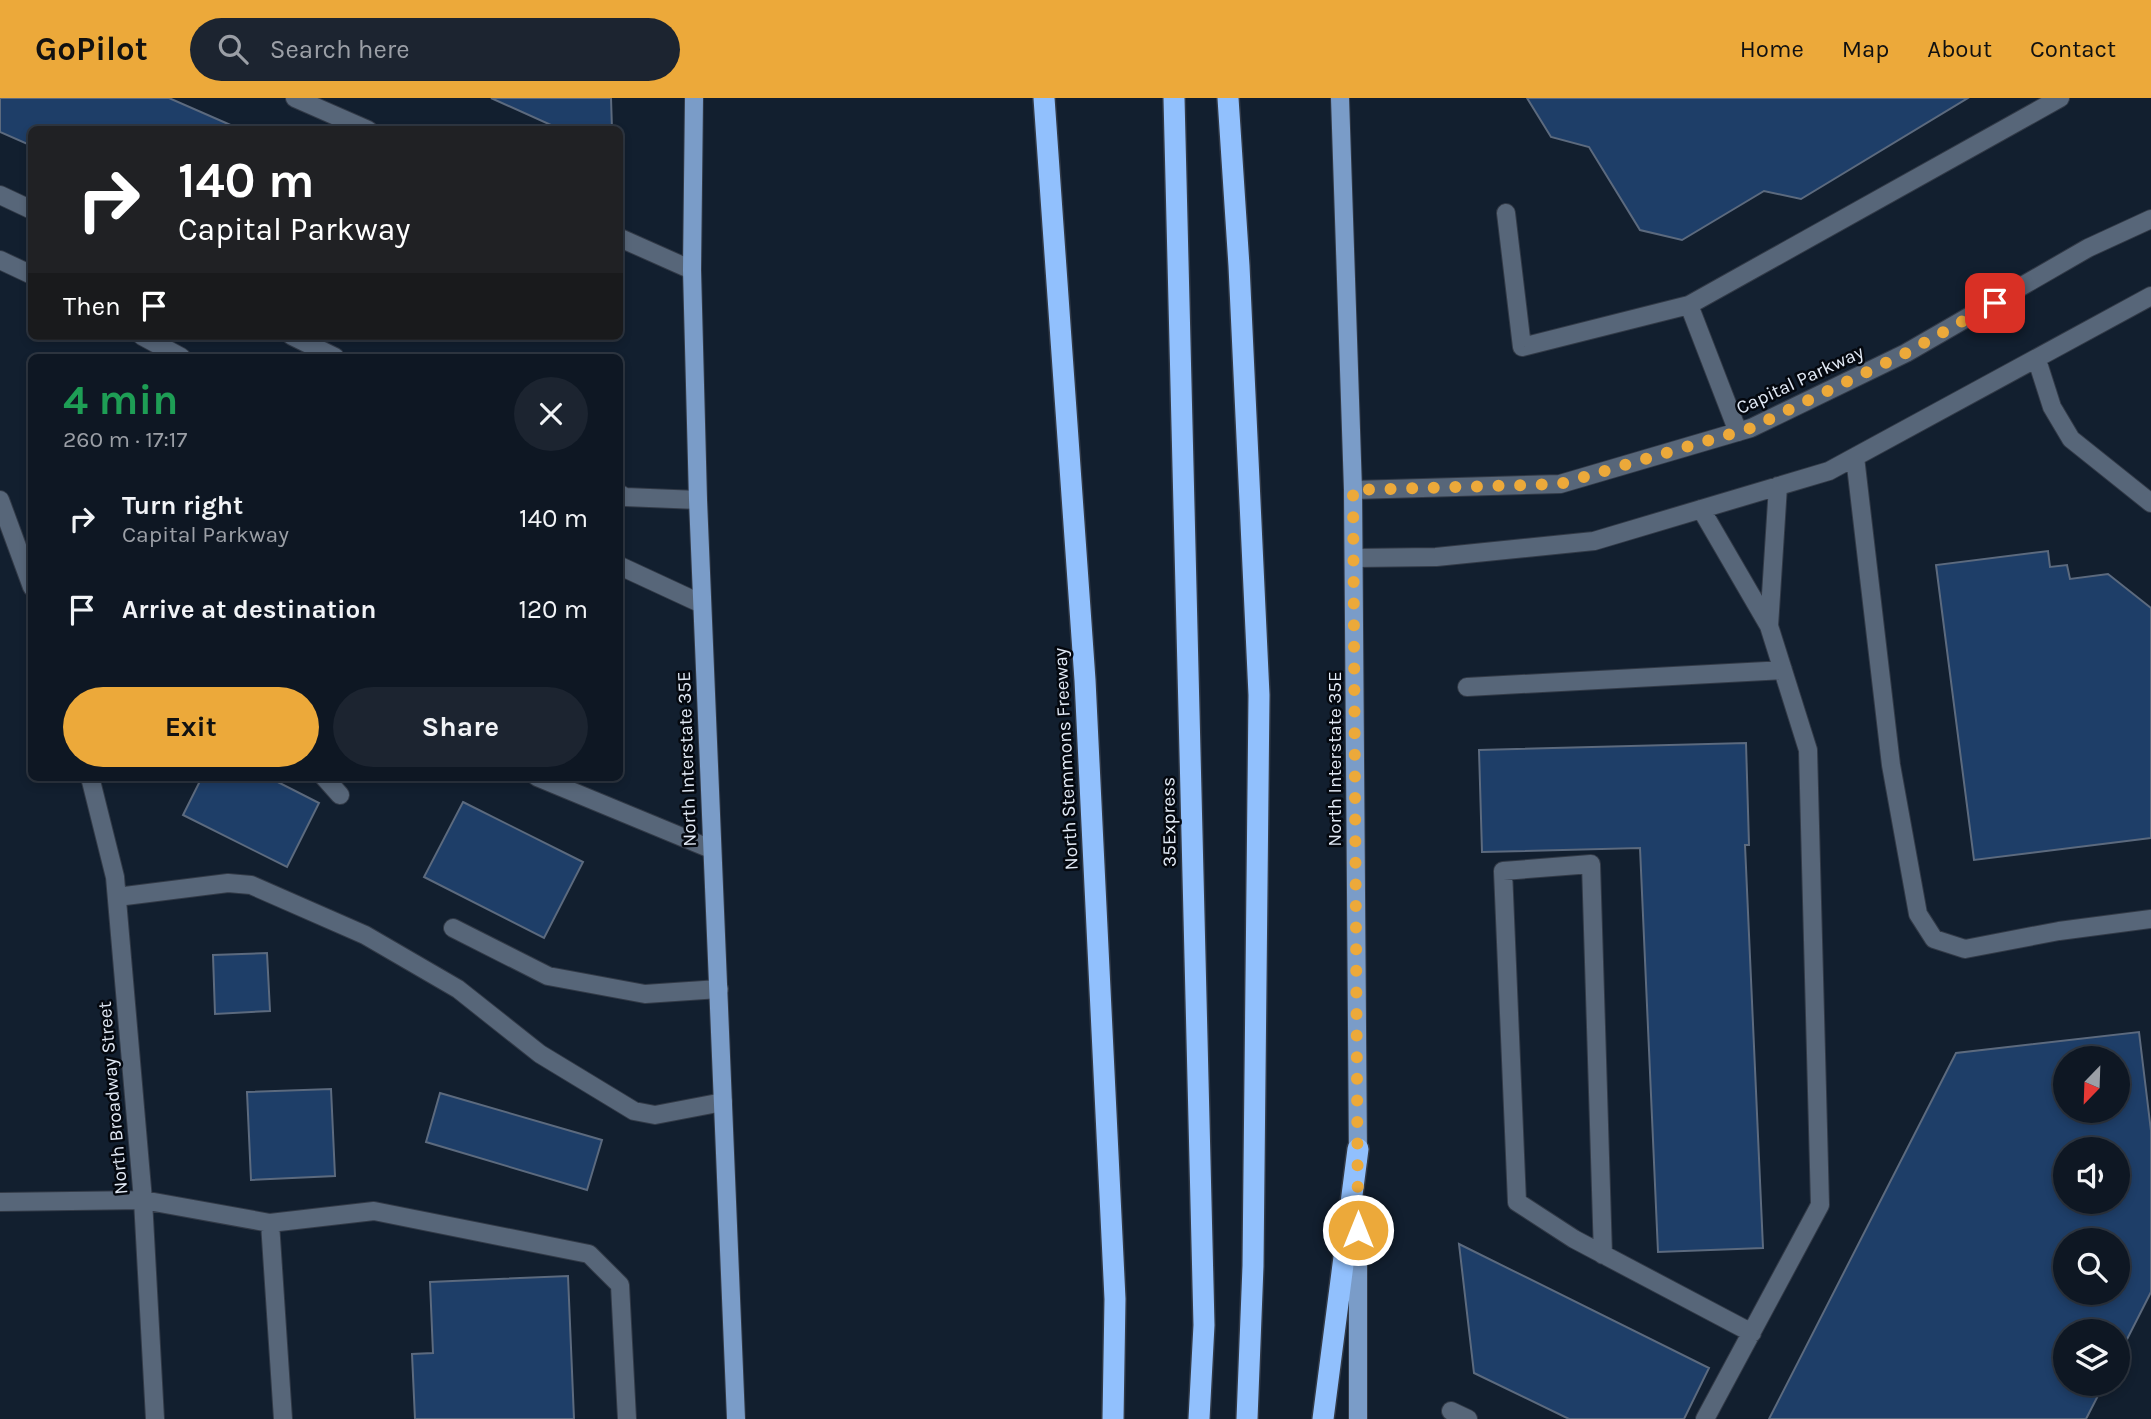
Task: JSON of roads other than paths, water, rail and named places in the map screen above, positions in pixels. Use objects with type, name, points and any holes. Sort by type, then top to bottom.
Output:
[{"type":"highway","name":"North Stemmons Freeway","points":[[1044,98],[1085,680],[1115,1299],[1112,1419]]},
{"type":"highway","name":"35Express","points":[[1174,98],[1204,1325],[1199,1419]]},
{"type":"highway","points":[[1228,98],[1239,265],[1259,695],[1253,1266],[1247,1419]]},
{"type":"highway","points":[[1323,1419],[1358,1149]]},
{"type":"main road","name":"North Interstate 35E","points":[[694,98],[692,270],[698,500],[736,1419]]},
{"type":"main road","name":"North Interstate 35E","points":[[1340,98],[1354,558],[1358,1419]]},
{"type":"street","points":[[295,98],[359,126]]},
{"type":"street","points":[[1506,213],[1522,347],[1689,305],[2060,98]]},
{"type":"street","points":[[0,195],[28,209]]},
{"type":"street","name":"Capital Parkway","points":[[1353,490],[1560,484],[1751,428],[1906,353],[2088,248],[2151,219]]},
{"type":"street","points":[[623,239],[692,270]]},
{"type":"street","points":[[0,260],[28,273]]},
{"type":"street","points":[[1354,558],[1436,558],[1594,541],[1829,471],[2151,296]]},
{"type":"street","points":[[1689,305],[1738,432]]},
{"type":"street","points":[[149,340],[175,354]]},
{"type":"street","points":[[300,340],[329,354]]},
{"type":"street","points":[[2036,360],[2052,407],[2071,439],[2151,503]]},
{"type":"street","points":[[1855,457],[1891,765],[1919,914],[1934,939],[1965,949],[2059,931],[2151,919]]},
{"type":"street","points":[[1769,626],[1778,486]]},
{"type":"street","points":[[623,496],[698,500]]},
{"type":"street","points":[[0,500],[28,576]]},
{"type":"street","points":[[1701,509],[1769,626],[1808,750],[1820,1205],[1705,1419]]},
{"type":"street","points":[[623,567],[702,604]]},
{"type":"street","points":[[1467,687],[1783,670]]},
{"type":"street","name":"North Broadway Street","points":[[91,781],[115,877],[143,1200],[155,1419]]},
{"type":"street","points":[[328,781],[340,795]]},
{"type":"street","points":[[547,781],[712,849]]},
{"type":"street","points":[[1603,1255],[1591,864],[1503,871],[1517,1202],[1574,1240],[1752,1333]]},
{"type":"street","points":[[117,897],[228,883],[251,885],[365,935],[435,975],[458,989],[540,1054],[634,1111],[655,1115],[723,1102]]},
{"type":"street","points":[[453,928],[548,976],[645,994],[719,989]]},
{"type":"street","points":[[0,1202],[143,1200],[270,1223],[374,1211],[589,1254],[620,1285],[627,1419]]},
{"type":"street","points":[[270,1223],[283,1419]]},
{"type":"street","points":[[1451,1411],[1468,1419]]}]
